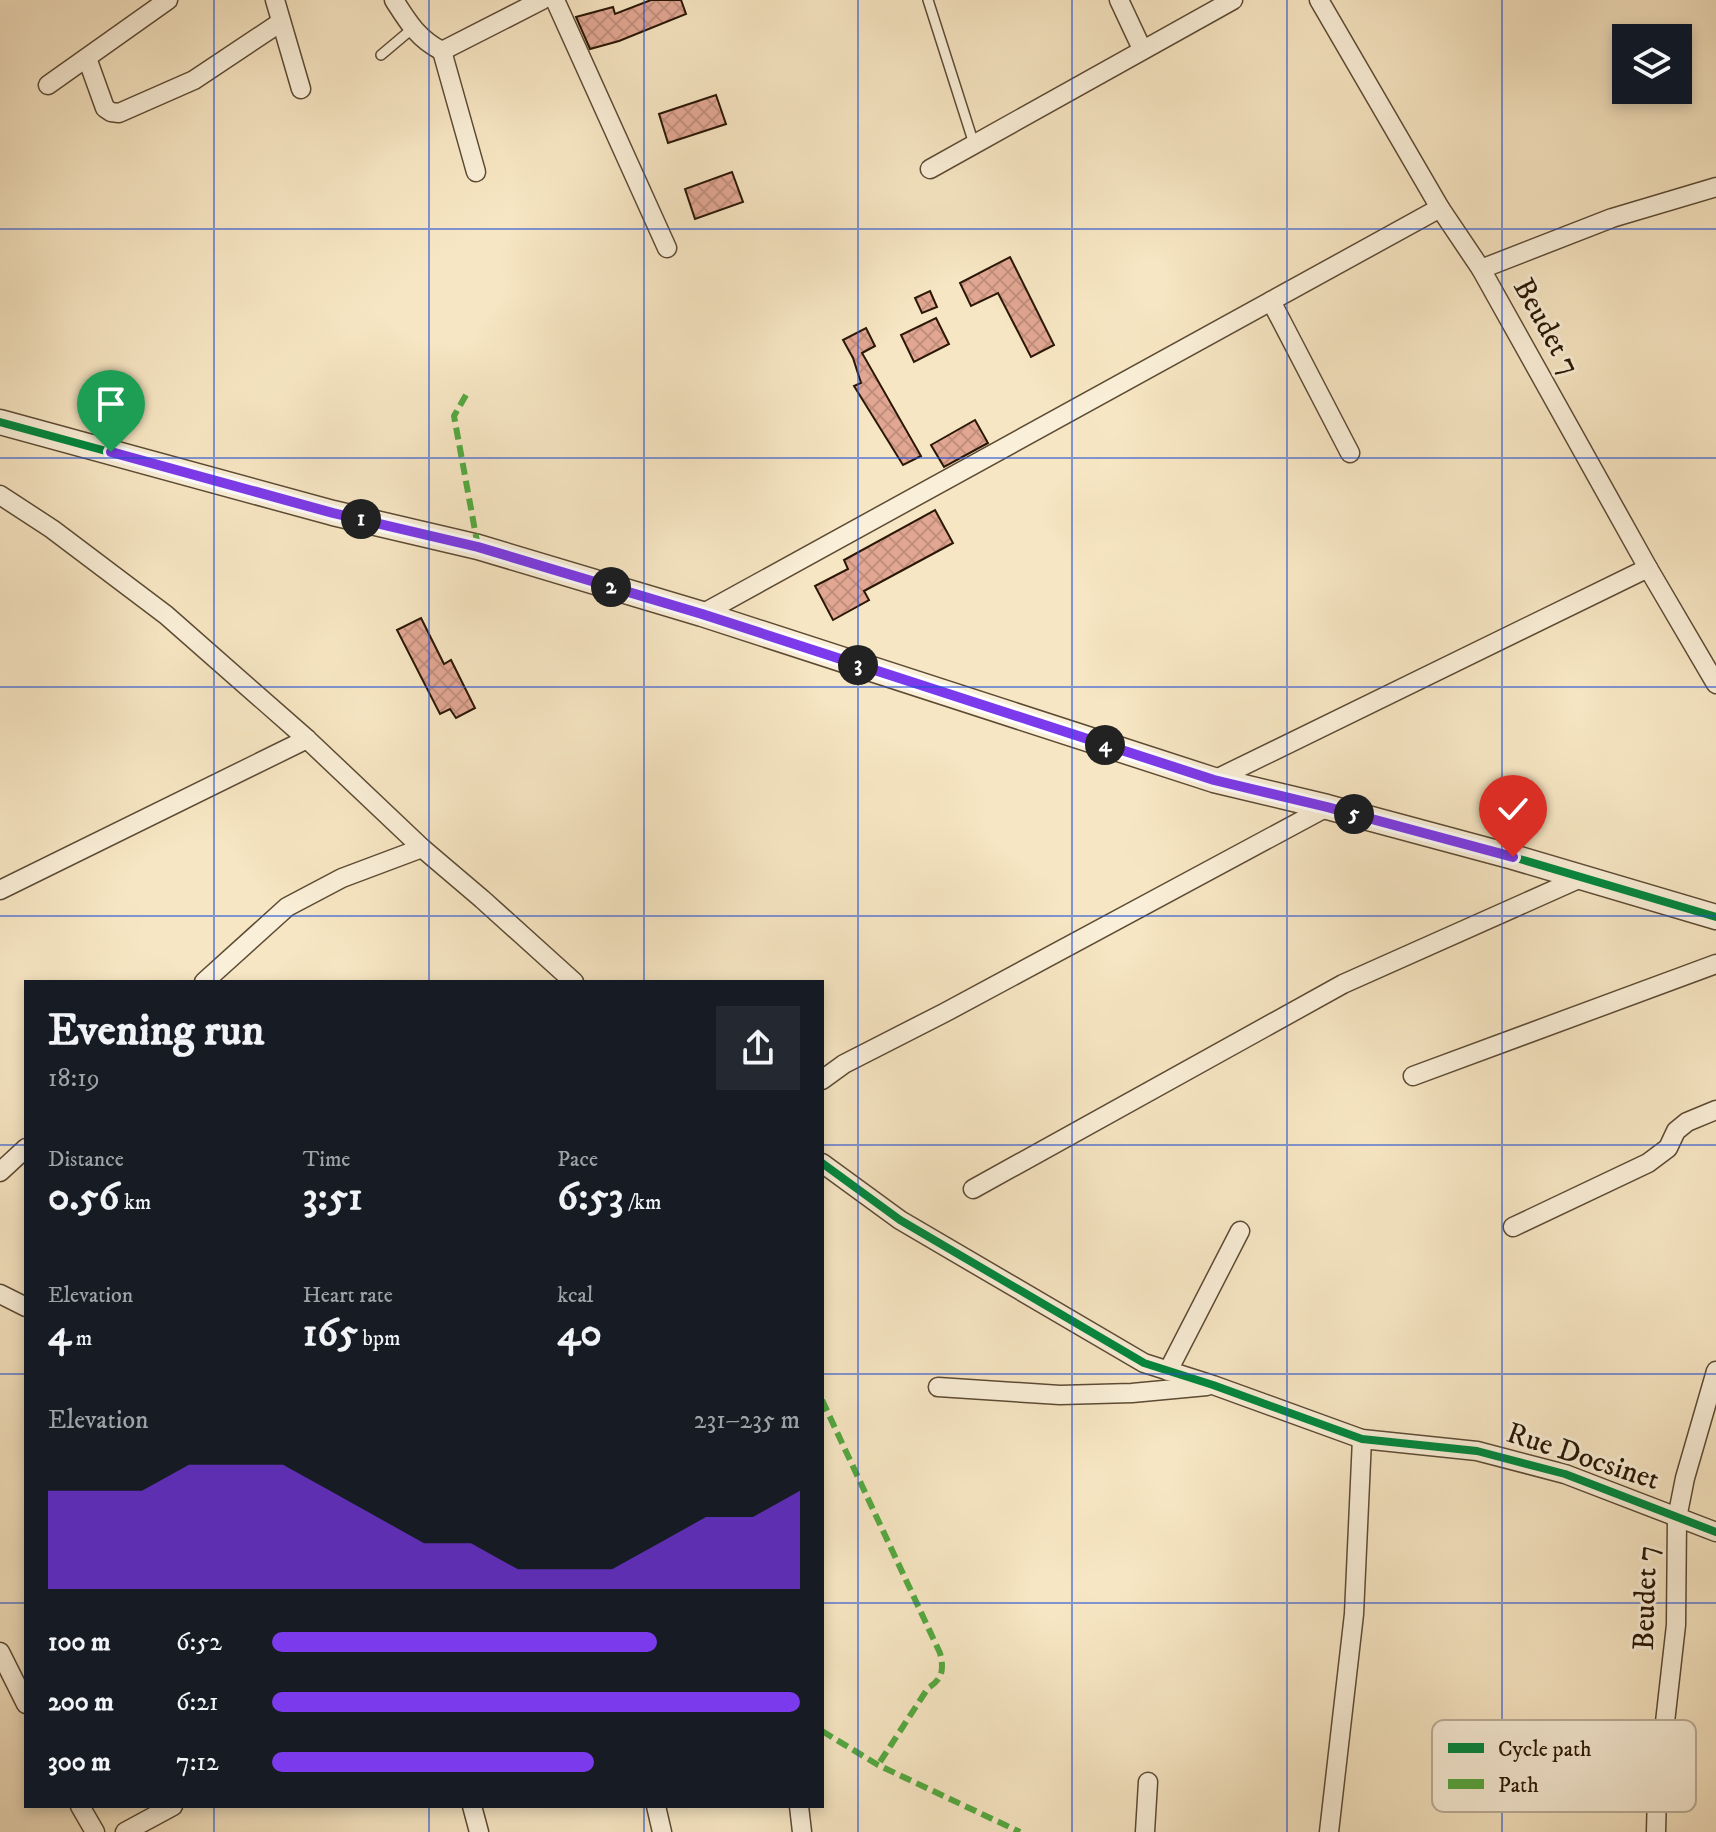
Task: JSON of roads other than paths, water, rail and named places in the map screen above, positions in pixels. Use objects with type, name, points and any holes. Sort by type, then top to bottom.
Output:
[{"type":"street","points":[[48,85],[168,0]]},
{"type":"street","points":[[275,0],[301,89]]},
{"type":"street","points":[[394,0],[413,28],[429,45],[442,51],[476,172]]},
{"type":"street","points":[[442,51],[542,0]]},
{"type":"street","points":[[555,0],[667,248]]},
{"type":"street","points":[[1119,0],[1142,49]]},
{"type":"street","points":[[930,169],[1233,0]]},
{"type":"street","name":"Beudet 7","points":[[1319,0],[1440,208],[1481,269],[1648,568],[1713,672]]},
{"type":"street","points":[[87,58],[105,108],[119,113],[194,80],[281,22]]},
{"type":"street","points":[[1481,269],[1612,218],[1716,187]]},
{"type":"street","points":[[702,614],[1440,208]]},
{"type":"street","points":[[1271,301],[1350,453]]},
{"type":"street","points":[[0,422],[333,513],[478,547],[702,614],[1214,780],[1327,807],[1716,917]]},
{"type":"street","points":[[0,495],[52,529],[166,615],[482,899],[563,979]]},
{"type":"street","points":[[1214,780],[1648,568]]},
{"type":"street","points":[[0,890],[307,739]]},
{"type":"street","points":[[824,1079],[844,1064],[1327,807]]},
{"type":"street","points":[[206,980],[287,907],[342,878],[422,848]]},
{"type":"street","points":[[973,1189],[1343,984],[1583,877]]},
{"type":"street","points":[[1413,1076],[1716,964]]},
{"type":"street","points":[[1513,1227],[1648,1163],[1668,1148],[1676,1131],[1687,1122],[1716,1110]]},
{"type":"street","points":[[0,1172],[24,1150]]},
{"type":"street","name":"Rue Docsinet","points":[[824,1164],[900,1220],[1144,1363],[1362,1439],[1477,1451],[1565,1474],[1716,1532]]},
{"type":"street","points":[[1168,1371],[1240,1231]]},
{"type":"street","points":[[0,1294],[24,1306]]},
{"type":"street","name":"Beudet 7","points":[[1665,1720],[1676,1625],[1677,1518],[1685,1478],[1716,1371]]},
{"type":"street","points":[[938,1387],[1060,1395],[1132,1393],[1213,1385]]},
{"type":"street","points":[[1329,1832],[1354,1614],[1362,1439]]},
{"type":"street","points":[[0,1652],[24,1700]]},
{"type":"street","points":[[1145,1832],[1148,1782]]},
{"type":"street","points":[[81,1808],[95,1832]]},
{"type":"street","points":[[125,1832],[169,1808]]},
{"type":"street","points":[[473,1808],[479,1832]]},
{"type":"street","points":[[656,1808],[662,1832]]},
{"type":"street","points":[[799,1808],[802,1832]]},
{"type":"street","name":"Beudet 7","points":[[1656,1832],[1657,1812]]},
{"type":"lane","points":[[928,0],[974,144]]},
{"type":"lane","points":[[381,55],[413,28]]}]
